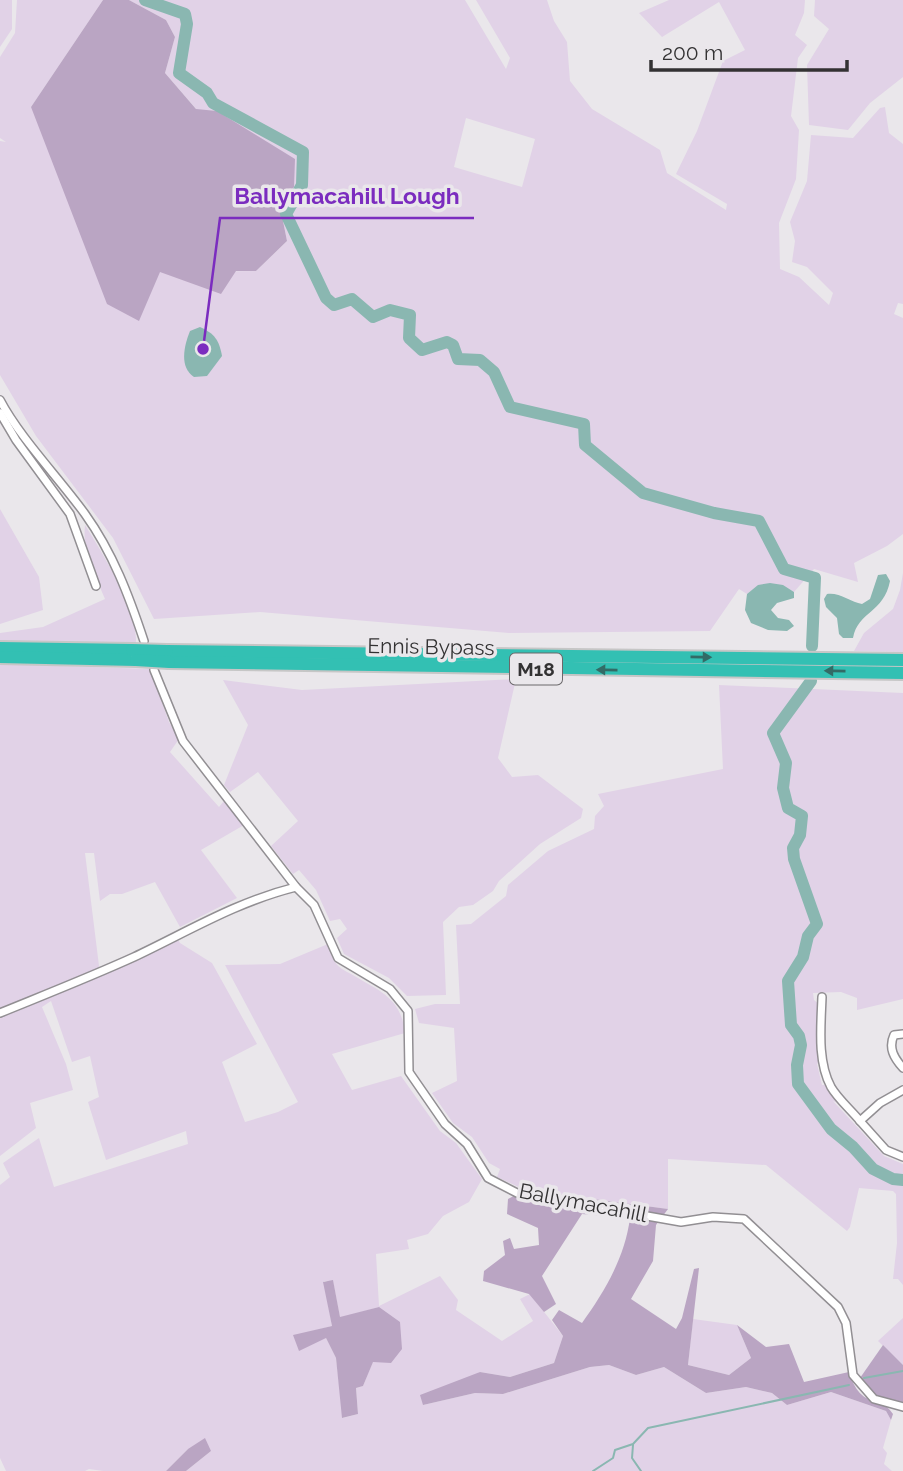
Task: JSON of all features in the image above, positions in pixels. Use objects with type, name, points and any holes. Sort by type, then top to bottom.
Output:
[{"type":"highway","name":"Ennis Bypass","points":[[0,648],[168,657],[903,673]]},
{"type":"highway","name":"Ennis Bypass","points":[[0,657],[134,655]]},
{"type":"highway","name":"Ennis Bypass","points":[[168,657],[903,660]]},
{"type":"street","points":[[0,400],[86,515],[108,549],[125,584],[144,641]]},
{"type":"street","points":[[0,413],[16,440],[70,514],[96,586]]},
{"type":"street","points":[[16,440],[24,434]]},
{"type":"street","points":[[73,523],[86,515]]},
{"type":"street","name":"Ballymacahill","points":[[154,670],[183,741],[296,887],[314,905],[338,958],[390,989],[408,1012],[409,1072],[445,1124],[467,1144],[488,1178],[517,1193],[681,1222],[713,1217],[744,1219],[838,1307],[846,1323],[853,1376],[874,1399],[903,1407]]},
{"type":"street","points":[[0,1013],[133,957],[214,915],[264,895],[296,887]]},
{"type":"street","points":[[822,997],[821,1033],[825,1074],[832,1089],[886,1150],[903,1157]]},
{"type":"street","points":[[903,1034],[894,1035],[891,1043],[893,1054],[903,1068]]},
{"type":"street","points":[[860,1121],[880,1103],[903,1090]]},
{"type":"shaded area","points":[[0,0],[12,0],[12,29],[0,47]]},
{"type":"shaded area","points":[[17,0],[103,0],[31,107],[160,272],[256,271],[287,241],[280,206],[294,187],[217,111],[197,110],[165,73],[175,37],[166,20],[129,0],[465,0],[506,69],[510,58],[476,0],[547,0],[554,21],[567,42],[570,81],[592,109],[660,150],[667,173],[726,210],[727,204],[676,174],[697,131],[723,61],[745,50],[719,2],[662,37],[639,13],[669,0],[805,0],[804,13],[795,35],[807,45],[798,58],[791,116],[799,130],[796,179],[779,223],[780,269],[799,277],[829,305],[833,293],[807,267],[792,262],[795,241],[790,222],[807,181],[811,135],[853,138],[880,108],[885,107],[889,133],[903,144],[903,304],[898,303],[894,314],[903,318],[903,534],[887,546],[854,563],[858,582],[814,569],[794,592],[776,584],[758,587],[747,594],[739,589],[710,631],[509,633],[260,612],[154,619],[113,538],[36,436],[0,375],[0,141],[6,142],[0,138],[0,57],[15,33]],"holes":[[[466,118],[535,139],[522,187],[454,167]]]},
{"type":"shaded area","points":[[103,0],[129,0],[166,20],[175,37],[165,73],[196,109],[217,111],[295,159],[294,187],[280,206],[287,241],[256,271],[236,271],[221,294],[160,272],[139,321],[107,304],[31,107]]},
{"type":"shaded area","points":[[815,0],[903,0],[903,77],[870,103],[848,130],[809,125],[807,65],[829,29],[814,16]]},
{"type":"shaded area","points":[[200,327],[216,338],[222,356],[207,376],[194,377],[186,368],[185,350],[190,331]]},
{"type":"shaded area","points":[[0,509],[39,577],[43,610],[0,624]]},
{"type":"shaded area","points":[[85,525],[125,599],[135,630],[136,643],[0,641],[0,633],[43,627],[105,599],[87,553]]},
{"type":"shaded area","points":[[903,573],[903,652],[854,651],[864,633],[893,609]]},
{"type":"shaded area","points":[[886,574],[890,581],[882,600],[860,622],[853,638],[843,638],[839,634],[837,618],[826,607],[824,599],[827,594],[836,594],[862,604],[870,599],[878,575]]},
{"type":"shaded area","points":[[758,585],[783,585],[794,592],[794,598],[777,603],[771,610],[778,618],[789,620],[794,626],[787,631],[768,630],[751,623],[745,610],[747,594]]},
{"type":"shaded area","points":[[0,664],[150,669],[169,722],[179,739],[170,752],[219,807],[224,801],[244,825],[201,850],[237,898],[180,927],[155,882],[122,894],[110,894],[100,901],[94,853],[85,853],[100,974],[177,938],[180,943],[212,963],[257,1044],[222,1062],[245,1122],[278,1112],[298,1102],[225,965],[280,964],[328,944],[339,967],[394,1003],[403,1021],[405,1033],[332,1054],[352,1090],[401,1076],[440,1131],[456,1143],[482,1179],[469,1202],[443,1216],[428,1234],[407,1240],[409,1249],[376,1254],[379,1306],[440,1276],[458,1300],[456,1310],[502,1341],[533,1321],[520,1299],[530,1294],[563,1336],[554,1363],[510,1377],[480,1372],[423,1405],[475,1393],[503,1394],[590,1367],[609,1365],[636,1375],[664,1367],[706,1393],[746,1387],[772,1393],[787,1405],[831,1392],[886,1411],[891,1420],[883,1448],[887,1453],[884,1464],[892,1471],[186,1471],[211,1451],[188,1449],[166,1471],[6,1471],[0,1458],[0,1185],[10,1177],[3,1163],[39,1138],[54,1187],[188,1144],[186,1131],[106,1160],[88,1102],[99,1097],[90,1056],[72,1062],[51,1001],[42,1007],[66,1064],[73,1090],[30,1103],[36,1128],[0,1156]],"holes":[[[324,1281],[333,1281],[340,1318],[379,1307],[373,1361],[363,1386],[356,1388],[358,1414],[343,1418],[336,1358],[326,1338],[293,1336],[332,1326]]]},
{"type":"shaded area","points":[[516,679],[498,758],[512,777],[538,775],[583,809],[581,818],[540,844],[499,881],[493,891],[473,905],[459,907],[443,922],[446,995],[407,996],[389,978],[344,954],[337,938],[347,929],[340,919],[330,921],[316,890],[299,870],[293,874],[271,846],[298,821],[258,772],[230,792],[224,785],[248,725],[223,680],[302,690]]},
{"type":"shaded area","points":[[719,685],[903,693],[903,999],[857,1010],[857,998],[841,992],[813,993],[814,1000],[820,1005],[821,1061],[817,1064],[822,1085],[827,1085],[838,1103],[833,1101],[884,1156],[903,1164],[903,1285],[898,1279],[893,1279],[897,1243],[896,1194],[893,1191],[859,1188],[847,1231],[766,1165],[668,1159],[668,1209],[525,1190],[497,1177],[500,1169],[489,1163],[472,1137],[453,1123],[432,1093],[457,1081],[454,1028],[419,1023],[415,1009],[435,1004],[460,1004],[456,925],[471,924],[506,896],[508,885],[548,851],[594,829],[595,816],[604,806],[598,794],[723,769]]},
{"type":"shaded area","points":[[525,1190],[668,1209],[656,1225],[653,1261],[631,1299],[676,1329],[682,1318],[694,1269],[699,1268],[688,1365],[729,1375],[751,1358],[737,1325],[766,1347],[789,1344],[804,1382],[849,1372],[859,1392],[888,1408],[893,1414],[891,1420],[886,1411],[831,1392],[787,1405],[772,1393],[746,1387],[706,1393],[664,1367],[636,1375],[609,1365],[590,1367],[503,1394],[475,1393],[423,1405],[420,1395],[480,1372],[510,1377],[554,1363],[563,1336],[552,1320],[559,1310],[582,1323],[613,1273],[624,1246],[630,1218],[582,1214],[542,1276],[556,1304],[544,1312],[529,1294],[483,1281],[484,1271],[505,1255],[503,1241],[510,1238],[514,1249],[539,1245],[538,1228],[507,1214],[508,1199]]},
{"type":"shaded area","points":[[333,1280],[340,1317],[379,1307],[400,1322],[402,1349],[391,1363],[373,1362],[363,1386],[356,1388],[358,1414],[342,1418],[336,1358],[326,1338],[299,1351],[293,1335],[332,1326],[323,1282]]},
{"type":"shaded area","points":[[903,1318],[903,1365],[878,1341]]},
{"type":"shaded area","points":[[693,1319],[737,1325],[751,1358],[729,1375],[688,1365]]},
{"type":"shaded area","points":[[883,1345],[903,1365],[903,1405],[873,1395],[860,1378]]},
{"type":"shaded area","points":[[205,1438],[211,1451],[186,1471],[166,1471],[188,1449]]},
{"type":"waterway","points":[[145,0],[185,14],[187,24],[179,73],[207,93],[213,103],[303,152],[302,185],[286,214],[326,298],[334,305],[352,299],[373,317],[390,310],[410,315],[409,338],[422,350],[447,342],[453,345],[458,359],[480,360],[494,372],[510,407],[584,424],[585,445],[643,493],[714,513],[759,521],[784,569],[815,578],[812,646]]},
{"type":"waterway","points":[[811,681],[773,733],[786,763],[783,788],[788,808],[802,816],[800,835],[793,848],[794,859],[817,924],[808,936],[803,957],[788,981],[791,1025],[799,1036],[801,1045],[797,1065],[798,1084],[831,1129],[853,1147],[873,1169],[893,1179],[903,1180]]},
{"type":"waterway","points":[[864,1378],[903,1371]]},
{"type":"waterway","points":[[593,1471],[613,1458],[615,1450],[633,1444],[648,1428],[849,1385]]},
{"type":"waterway","points":[[633,1445],[632,1458],[641,1471]]},
{"type":"place","name":"Ballymacahill Lough","points":[[203,349]]}]
